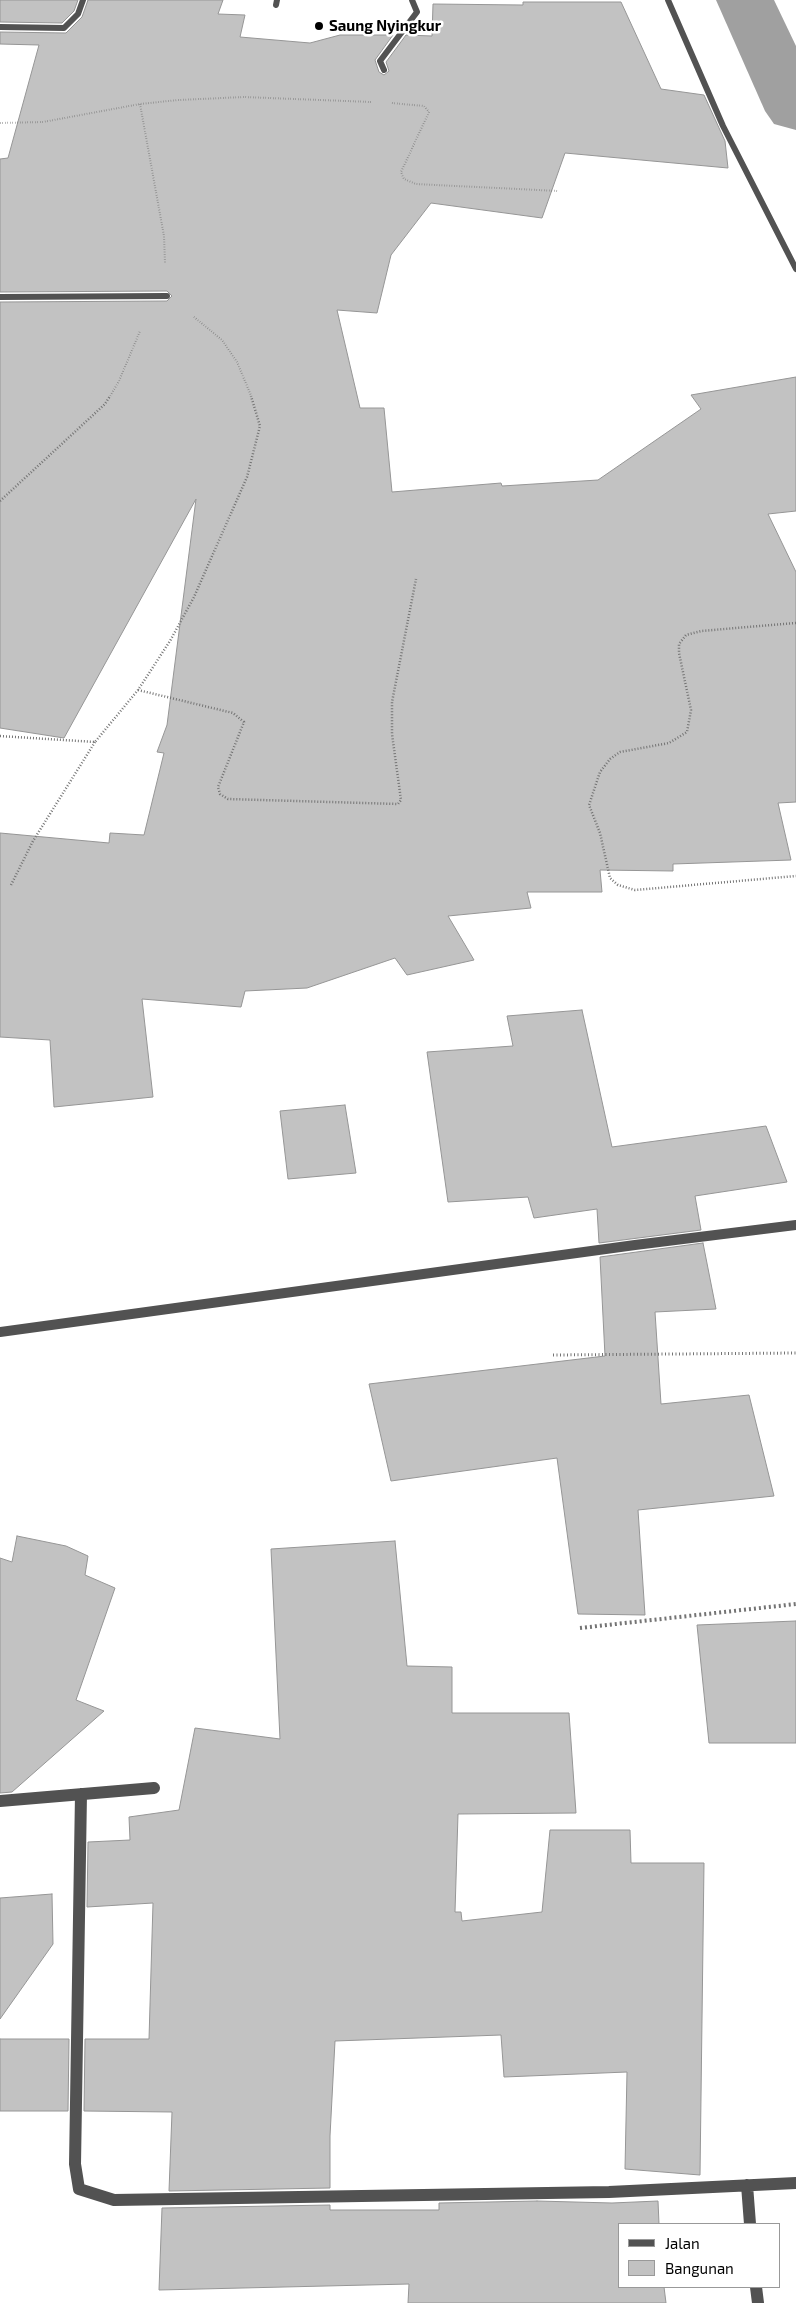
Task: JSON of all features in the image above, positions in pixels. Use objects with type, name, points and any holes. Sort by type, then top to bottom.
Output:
[{"type":"street","points":[[0,28],[64,28],[78,14],[83,0]]},
{"type":"street","points":[[384,70],[380,62],[417,12],[412,0]]},
{"type":"street","points":[[668,0],[723,126],[796,268]]},
{"type":"street","points":[[0,297],[167,296]]},
{"type":"street","points":[[0,1332],[635,1245],[796,1225]]},
{"type":"street","points":[[0,1801],[154,1788]]},
{"type":"street","points":[[81,1794],[75,2164],[79,2189],[114,2200],[609,2192],[796,2183]]},
{"type":"street","points":[[747,2185],[750,2223]]},
{"type":"street","points":[[756,2288],[758,2303]]},
{"type":"path","points":[[0,123],[43,122],[140,104],[244,97],[377,103]]},
{"type":"path","points":[[385,103],[424,106],[429,112],[401,172],[404,180],[416,184],[558,190]]},
{"type":"path","points":[[0,502],[105,404],[119,381],[134,342],[150,316],[167,296],[164,236],[140,104]]},
{"type":"path","points":[[11,885],[33,841],[94,742],[138,690],[170,641],[194,597],[247,477],[260,426],[250,392],[237,362],[222,340],[167,296]]},
{"type":"path","points":[[138,690],[233,713],[244,722],[218,787],[220,794],[228,799],[296,803],[398,804],[402,800],[392,734],[392,702],[416,579]]},
{"type":"path","points":[[796,623],[702,631],[686,635],[680,644],[679,653],[691,710],[686,732],[670,743],[620,752],[610,759],[600,772],[589,805],[600,833],[610,878],[618,885],[635,890],[796,876]]},
{"type":"path","points":[[0,736],[94,742]]},
{"type":"path","points":[[554,1355],[796,1353]]},
{"type":"path","points":[[580,1628],[796,1604]]},
{"type":"building","points":[[0,0],[78,0],[74,11],[62,23],[0,22]]},
{"type":"building","points":[[88,0],[223,0],[218,14],[245,15],[240,37],[310,43],[340,35],[393,35],[375,60],[379,72],[384,75],[389,71],[386,62],[406,35],[432,36],[433,4],[523,5],[523,2],[621,2],[661,89],[704,95],[725,141],[728,168],[565,153],[542,218],[431,203],[391,255],[377,313],[337,310],[360,408],[384,408],[392,492],[501,483],[502,486],[598,480],[701,409],[691,395],[796,377],[796,511],[768,514],[796,572],[796,802],[778,803],[791,860],[673,864],[673,871],[600,870],[602,892],[527,892],[531,908],[448,916],[474,960],[407,975],[395,958],[307,988],[245,991],[241,1007],[142,999],[153,1097],[54,1107],[50,1040],[0,1037],[0,833],[109,843],[110,833],[144,835],[164,753],[157,752],[167,725],[196,499],[64,738],[0,728],[0,302],[167,301],[172,296],[167,291],[0,292],[0,159],[8,158],[39,45],[0,44],[0,32],[66,33],[82,17]]},
{"type":"building","points":[[582,1010],[612,1147],[766,1126],[787,1182],[695,1196],[701,1230],[599,1243],[597,1209],[534,1218],[528,1197],[448,1202],[427,1052],[513,1046],[507,1016]]},
{"type":"building","points":[[345,1105],[356,1173],[288,1179],[280,1111]]},
{"type":"building","points":[[703,1243],[716,1309],[655,1312],[661,1404],[749,1395],[774,1496],[638,1510],[645,1615],[578,1614],[557,1458],[391,1481],[369,1384],[605,1356],[600,1257]]},
{"type":"building","points":[[17,1536],[66,1546],[88,1556],[85,1575],[115,1588],[76,1700],[104,1711],[12,1792],[0,1793],[0,1558],[12,1562]]},
{"type":"building","points":[[395,1541],[407,1666],[452,1667],[452,1713],[569,1713],[576,1813],[458,1814],[455,1912],[461,1912],[462,1921],[542,1912],[550,1830],[630,1830],[631,1863],[704,1863],[700,2175],[625,2169],[627,2072],[504,2077],[501,2035],[335,2041],[330,2136],[330,2188],[169,2191],[172,2112],[84,2111],[85,2039],[149,2039],[153,1903],[87,1907],[88,1842],[130,1840],[129,1817],[179,1810],[195,1728],[280,1739],[271,1549]]},
{"type":"building","points":[[796,1621],[796,1743],[709,1743],[697,1625]]},
{"type":"building","points":[[52,1894],[53,1944],[0,2019],[0,1898]]},
{"type":"building","points":[[0,2039],[69,2039],[68,2111],[0,2111]]},
{"type":"building","points":[[537,2201],[612,2203],[658,2201],[659,2223],[618,2223],[618,2288],[664,2288],[666,2303],[408,2303],[409,2284],[159,2290],[162,2208],[330,2205],[330,2210],[439,2210],[439,2203]]},
{"type":"waterway","points":[[745,0],[796,111]]},
{"type":"place","name":"Saung Nyingkur","points":[[319,26]]}]
